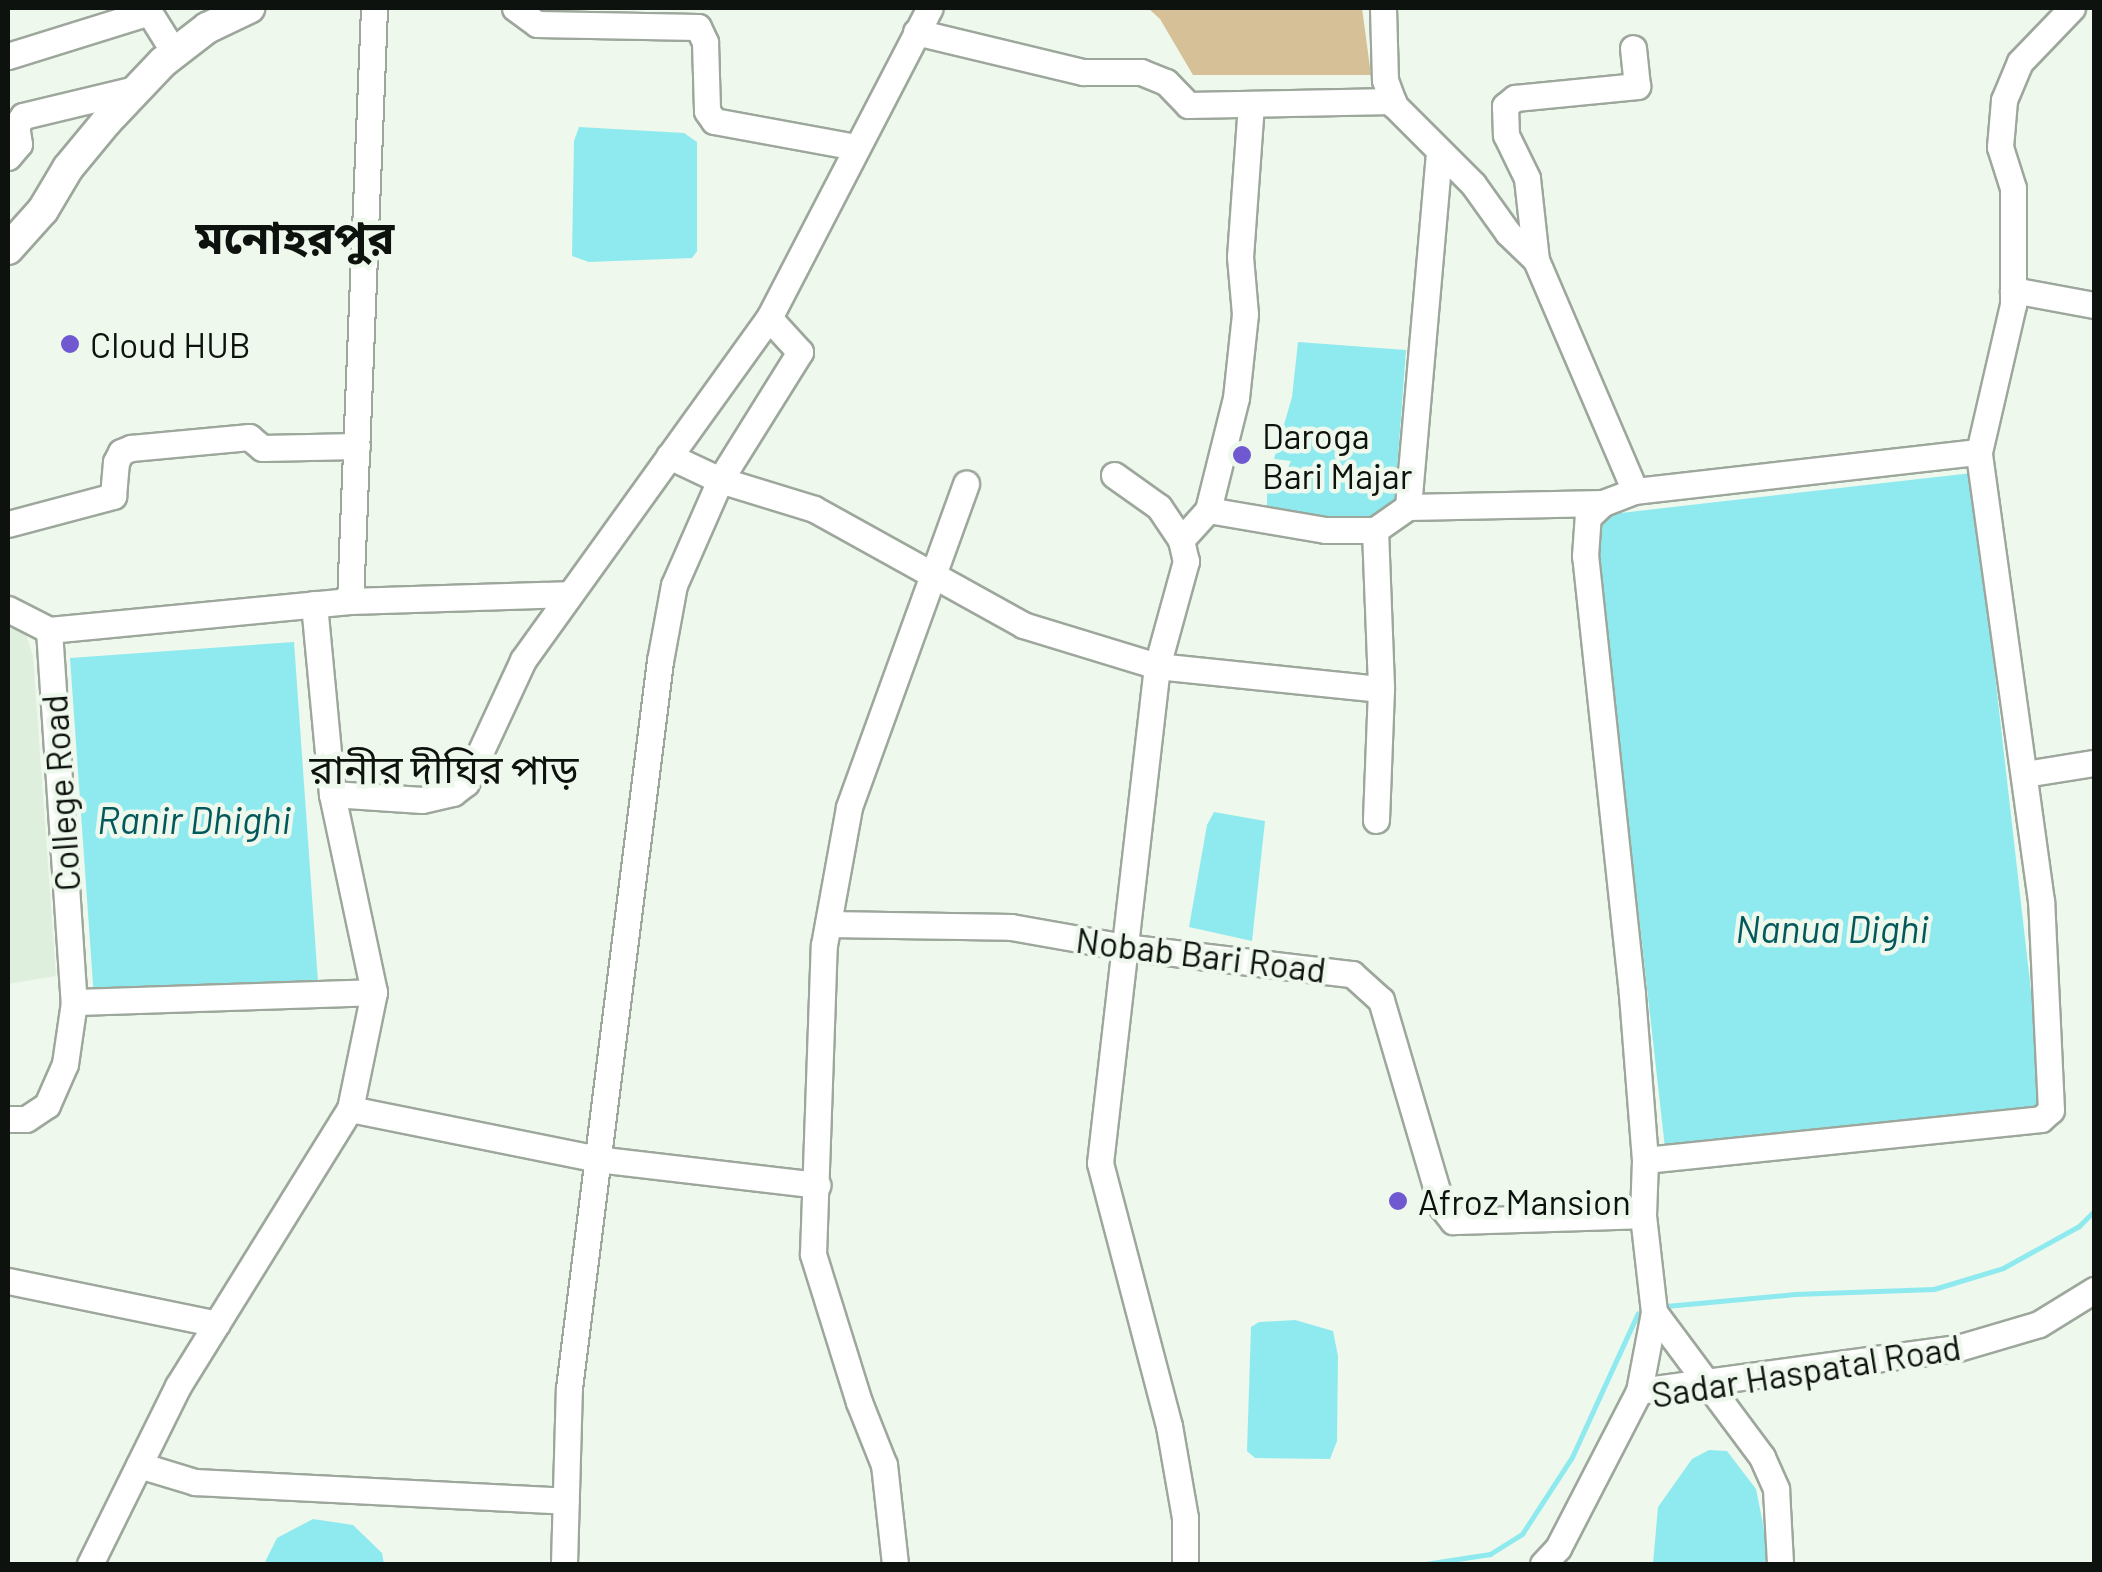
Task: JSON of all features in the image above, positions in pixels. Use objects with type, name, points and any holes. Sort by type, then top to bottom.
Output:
[{"type":"main road","points":[[8,249],[43,210],[68,168],[106,122],[174,52],[208,28],[248,8]]},
{"type":"street","points":[[350,600],[374,8]]},
{"type":"street","points":[[515,8],[537,24],[698,27],[706,42],[708,111],[714,121],[856,147]]},
{"type":"street","points":[[332,794],[422,800],[453,793],[466,783],[523,660],[566,594],[769,318],[930,8]]},
{"type":"street","points":[[1383,8],[1385,80],[1392,101],[1473,184],[1536,260],[1634,491]]},
{"type":"street","points":[[1645,1160],[2041,1119],[2051,1110],[2041,901],[1979,452],[2013,290],[2013,188],[2000,147],[2004,100],[2020,62],[2072,8]]},
{"type":"street","points":[[8,56],[150,12],[174,52]]},
{"type":"street","points":[[916,32],[1083,72],[1140,72],[1166,82],[1188,105],[1392,101]]},
{"type":"street","points":[[1536,260],[1527,178],[1506,135],[1505,106],[1516,98],[1637,86],[1633,48]]},
{"type":"street","points":[[8,158],[19,144],[16,126],[23,116],[141,88]]},
{"type":"street","points":[[1181,540],[1208,510],[1240,364],[1245,314],[1240,257],[1251,105]]},
{"type":"street","points":[[1408,507],[1439,152]]},
{"type":"street","points":[[2013,290],[2094,305]]},
{"type":"street","points":[[564,1564],[569,1388],[660,660],[674,585],[720,480],[800,352],[769,318]]},
{"type":"street","points":[[8,524],[113,496],[116,462],[121,452],[131,448],[249,437],[262,448],[357,446]]},
{"type":"street","points":[[1208,510],[1324,530],[1375,530],[1408,507],[1602,503],[1634,491],[1979,452]]},
{"type":"street","points":[[670,456],[720,480],[814,509],[1023,625],[1157,666],[1380,689]]},
{"type":"street","points":[[1114,475],[1159,507],[1181,540],[1186,561],[1157,666],[1100,1163],[1170,1426],[1185,1518],[1185,1564]]},
{"type":"street","points":[[895,1564],[884,1466],[853,1385],[813,1254],[828,924],[849,807],[930,572],[966,483]]},
{"type":"street","points":[[1602,503],[1588,517],[1585,556],[1608,743],[1645,1160],[1643,1215],[1654,1312],[1639,1391]]},
{"type":"street","points":[[1375,530],[1380,689],[1376,820]]},
{"type":"street","points":[[8,609],[48,630],[350,600],[566,594]]},
{"type":"street","points":[[90,1564],[178,1386],[350,1109],[374,992],[332,794],[314,604]]},
{"type":"street","name":"College Road","points":[[8,1118],[26,1119],[47,1105],[64,1064],[74,1002],[48,630]]},
{"type":"street","points":[[2025,774],[2094,763]]},
{"type":"street","name":"Nobab Bari Road","points":[[828,924],[1011,927],[1124,947],[1334,970],[1367,983],[1387,1013],[1424,1152],[1442,1207],[1453,1220],[1643,1215]]},
{"type":"street","points":[[74,1002],[374,992]]},
{"type":"street","points":[[350,1109],[597,1159],[817,1185]]},
{"type":"street","points":[[8,1281],[217,1324]]},
{"type":"street","name":"Sadar Haspatal Road","points":[[1543,1564],[1558,1548],[1639,1391],[1958,1348],[2039,1324],[2094,1290]]},
{"type":"street","points":[[1654,1312],[1762,1457],[1776,1489],[1780,1564]]},
{"type":"street","points":[[139,1466],[195,1482],[566,1502]]},
{"type":"shaded area","points":[[1148,8],[1362,8],[1371,75],[1193,75],[1160,19]]},
{"type":"shaded area","points":[[8,615],[23,625],[33,656],[56,976],[8,984]]},
{"type":"water","points":[[579,127],[684,133],[697,142],[697,251],[692,258],[589,262],[572,256],[574,141]]},
{"type":"water","points":[[1298,342],[1406,350],[1394,511],[1379,522],[1267,512],[1267,491],[1277,492],[1291,461],[1274,459],[1292,397]]},
{"type":"water","name":"Nanua Dighi","points":[[1972,473],[2044,1105],[1665,1148],[1594,516]]},
{"type":"water","name":"Ranir Dhighi","points":[[294,642],[318,982],[94,998],[70,658]]},
{"type":"water","points":[[1214,812],[1265,821],[1252,941],[1189,927],[1207,825]]},
{"type":"water","points":[[1295,1320],[1333,1331],[1338,1356],[1337,1441],[1330,1459],[1255,1458],[1247,1451],[1251,1327],[1259,1322]]},
{"type":"water","points":[[1709,1450],[1727,1451],[1756,1489],[1767,1544],[1765,1564],[1653,1564],[1658,1507],[1692,1459]]},
{"type":"water","points":[[313,1519],[353,1525],[382,1553],[384,1564],[264,1564],[277,1538]]},
{"type":"waterway","points":[[1666,1306],[1795,1294],[1934,1289],[2003,1268],[2079,1226],[2094,1211]]},
{"type":"waterway","points":[[1425,1564],[1490,1554],[1522,1534],[1572,1457],[1638,1313]]},
{"type":"place","name":"Cloud HUB","points":[[70,344]]},
{"type":"place","name":"Daroga Bari Majar","points":[[1242,455]]},
{"type":"place","name":"Afroz Mansion","points":[[1398,1201]]},
{"type":"district","name":"মনোহরপুর","points":[[295,237]]},
{"type":"district","name":"রানীর দীঘির পাড়","points":[[444,768]]}]
